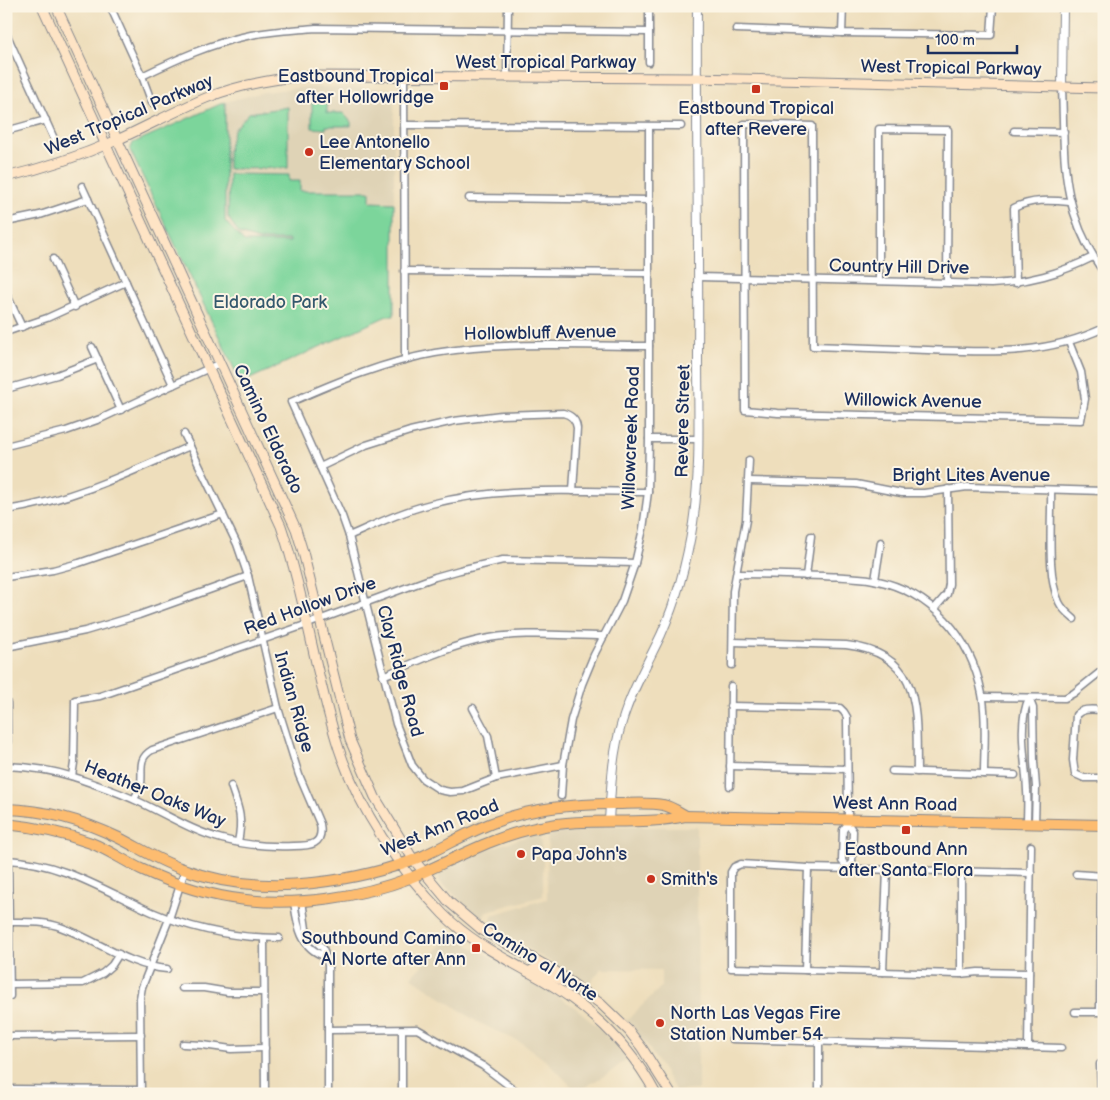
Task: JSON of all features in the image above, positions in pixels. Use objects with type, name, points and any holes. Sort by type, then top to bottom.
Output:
[{"type":"main road","name":"Camino Eldorado","points":[[42,6],[281,526],[294,564],[326,706],[340,751],[353,782],[373,820],[400,864]]},
{"type":"main road","name":"Camino Eldorado","points":[[56,6],[296,529],[344,720],[357,757],[382,809],[423,872]]},
{"type":"main road","name":"West Tropical Parkway","points":[[6,177],[44,168],[105,145],[205,99],[244,86],[280,78],[306,76],[696,78],[1104,88]]},
{"type":"main road","name":"West Ann Road","points":[[6,809],[48,814],[85,824],[185,870],[235,882],[285,885],[329,881],[372,872],[413,859],[478,829],[512,817],[563,807],[610,804],[663,805],[686,816]]},
{"type":"main road","name":"West Ann Road","points":[[6,824],[48,831],[90,843],[149,873],[180,885],[213,895],[259,901],[298,901],[357,892],[409,878],[484,844],[516,832],[560,823],[666,821],[686,816],[848,822],[1104,825]]},
{"type":"main road","name":"Camino al Norte","points":[[400,864],[409,878],[452,923],[480,944],[558,989],[592,1013],[626,1049],[656,1094]]},
{"type":"main road","name":"Camino al Norte","points":[[423,872],[449,902],[482,930],[570,980],[601,1004],[629,1031],[658,1071],[671,1094]]},
{"type":"main road","points":[[480,944],[498,948],[516,958],[527,961],[534,960]]},
{"type":"main road","points":[[528,972],[536,968],[560,981],[570,980]]},
{"type":"street","points":[[507,78],[508,6]]},
{"type":"street","points":[[648,6],[649,62]]},
{"type":"street","name":"Revere Street","points":[[609,821],[613,762],[621,724],[633,692],[668,617],[684,567],[696,502],[699,277],[696,78],[697,6]]},
{"type":"street","points":[[842,33],[843,6]]},
{"type":"street","points":[[736,29],[842,33],[991,35],[993,6]]},
{"type":"street","points":[[1063,6],[1064,169],[1070,202],[1082,234],[1093,257],[1104,273]]},
{"type":"street","points":[[111,7],[152,103]]},
{"type":"street","points":[[142,76],[187,55],[215,45],[280,31],[316,28],[649,32]]},
{"type":"street","points":[[6,34],[56,143]]},
{"type":"street","points":[[404,78],[404,360]]},
{"type":"street","points":[[6,131],[46,120]]},
{"type":"street","points":[[744,278],[744,124],[812,126],[813,346],[1007,351],[1040,349],[1069,342],[1104,328]]},
{"type":"street","points":[[404,125],[681,126]]},
{"type":"street","name":"Willowcreek Road","points":[[560,796],[571,720],[582,684],[622,601],[643,529],[648,492],[649,126]]},
{"type":"street","points":[[879,280],[879,128],[948,130],[947,282]]},
{"type":"street","points":[[1014,131],[1064,132]]},
{"type":"street","points":[[82,186],[173,385]]},
{"type":"street","points":[[469,198],[649,200]]},
{"type":"street","points":[[6,222],[40,215],[88,199]]},
{"type":"street","points":[[1016,283],[1014,208],[1032,202],[1070,202]]},
{"type":"street","name":"Country Hill Drive","points":[[699,277],[1016,283],[1068,269],[1093,257]]},
{"type":"street","points":[[53,258],[74,307]]},
{"type":"street","points":[[404,270],[649,273]]},
{"type":"street","name":"Willowick Avenue","points":[[744,278],[745,410],[778,413],[1081,420],[1085,400],[1081,372],[1069,342]]},
{"type":"street","points":[[6,332],[74,307],[126,282]]},
{"type":"street","points":[[6,294],[22,327]]},
{"type":"street","name":"Hollowbluff Avenue","points":[[291,402],[346,378],[404,360],[461,349],[505,345],[649,346]]},
{"type":"street","points":[[92,347],[121,410]]},
{"type":"street","points":[[6,389],[57,375],[98,359]]},
{"type":"street","points":[[6,446],[66,432],[121,410],[220,363]]},
{"type":"street","name":"Clay Ridge Road","points":[[291,402],[342,516],[349,536],[396,724],[405,750],[423,780],[437,789],[455,792],[469,790],[496,778],[563,765]]},
{"type":"street","points":[[320,467],[366,445],[454,421],[501,415],[568,415],[574,419],[577,428],[574,491]]},
{"type":"street","name":"Indian Ridge","points":[[184,434],[237,544],[248,576],[278,708],[299,775],[320,824],[320,838]]},
{"type":"street","points":[[649,439],[698,439]]},
{"type":"street","points":[[6,510],[52,501],[116,479],[190,446]]},
{"type":"street","points":[[732,665],[733,591],[746,520],[749,460]]},
{"type":"street","name":"Bright Lites Avenue","points":[[749,482],[856,484],[902,493],[924,493],[967,487],[1104,491]]},
{"type":"street","points":[[935,608],[947,594],[948,489]]},
{"type":"street","points":[[1051,490],[1052,560],[1055,590],[1064,610],[1074,619]]},
{"type":"street","points":[[349,536],[394,516],[430,504],[473,495],[510,491],[648,492]]},
{"type":"street","points":[[6,577],[53,570],[79,563],[223,514]]},
{"type":"street","points":[[806,576],[811,536]]},
{"type":"street","points":[[875,580],[881,542]]},
{"type":"street","name":"Red Hollow Drive","points":[[72,776],[74,763],[74,700],[100,696],[308,624],[436,577],[504,560],[634,563]]},
{"type":"street","points":[[737,574],[875,580],[901,588],[935,608],[958,634],[967,648],[978,675],[983,697],[984,774]]},
{"type":"street","points":[[6,647],[94,628],[139,615],[248,576]]},
{"type":"street","points":[[383,676],[454,647],[485,639],[515,635],[604,636]]},
{"type":"street","points":[[733,642],[837,644],[864,647],[879,653],[894,663],[908,679],[914,696],[917,772]]},
{"type":"street","points":[[983,697],[1065,698],[1104,669]]},
{"type":"street","points":[[730,786],[731,686]]},
{"type":"street","points":[[1029,698],[1024,708],[1031,823]]},
{"type":"street","points":[[7,703],[7,766]]},
{"type":"street","points":[[730,706],[840,708],[844,712],[847,718],[848,822],[853,831],[852,862],[848,868]]},
{"type":"street","points":[[134,799],[140,785],[142,760],[145,754],[278,708]]},
{"type":"street","points":[[474,708],[488,736],[496,778]]},
{"type":"street","points":[[1104,710],[1087,709],[1079,712],[1075,720],[1073,760],[1075,774],[1084,778],[1104,778]]},
{"type":"street","name":"Heather Oaks Way","points":[[7,766],[35,768],[72,776],[134,799],[178,823],[220,839],[273,846],[308,846],[320,838]]},
{"type":"street","points":[[730,766],[847,769]]},
{"type":"street","points":[[892,772],[1015,775]]},
{"type":"street","points":[[231,786],[240,812],[241,826],[238,842]]},
{"type":"street","points":[[7,842],[10,996]]},
{"type":"street","points":[[1028,1047],[1031,846]]},
{"type":"street","points":[[8,860],[36,863],[75,874],[169,919],[195,928],[229,935],[279,938]]},
{"type":"street","points":[[1030,973],[978,972],[961,974],[732,968],[731,872],[734,866],[741,864],[808,868],[1031,873]]},
{"type":"street","points":[[805,970],[808,868]]},
{"type":"street","points":[[883,972],[887,869]]},
{"type":"street","points":[[8,1089],[141,1092],[140,998],[143,982],[154,960],[185,870]]},
{"type":"street","points":[[961,871],[961,974]]},
{"type":"street","points":[[1076,874],[1102,876],[1102,1012],[1076,1012]]},
{"type":"street","points":[[298,901],[301,936],[313,949],[325,956],[328,965],[328,1094]]},
{"type":"street","points":[[9,922],[50,924],[150,967],[167,969]]},
{"type":"street","points":[[264,938],[265,1094]]},
{"type":"street","points":[[10,984],[83,983],[103,973],[112,965],[119,954]]},
{"type":"street","points":[[182,988],[204,988],[228,992],[264,992]]},
{"type":"street","points":[[328,1030],[417,1030],[483,1066],[520,1094]]},
{"type":"street","points":[[402,1030],[402,1094]]},
{"type":"street","points":[[6,1036],[141,1035]]},
{"type":"street","points":[[732,1039],[1061,1048]]},
{"type":"street","points":[[819,1041],[819,1094]]},
{"type":"street","points":[[183,1044],[231,1049],[264,1048]]},
{"type":"street","points":[[1100,1064],[1101,1094]]},
{"type":"shaded area","name":"Lee Antonello Elementary School","points":[[304,87],[389,88],[394,93],[394,241],[244,242],[225,221],[225,102],[264,92]]},
{"type":"shaded area","points":[[598,827],[697,827],[698,1090],[676,1091],[647,1045],[626,1021],[661,987],[661,970],[601,969],[590,983],[586,983],[493,928],[491,922],[492,915],[547,899],[548,832]]},
{"type":"shaded area","points":[[538,833],[543,852],[543,896],[487,911],[482,919],[440,882],[439,876],[441,872],[491,848]]},
{"type":"shaded area","points":[[452,934],[529,981],[533,980],[539,983],[577,1009],[600,1029],[627,1059],[609,1073],[577,1092],[549,1063],[522,1043],[479,1023],[411,977]]},
{"type":"green space","points":[[312,101],[327,101],[327,113],[343,113],[351,122],[351,126],[326,126],[326,129],[312,128]]},
{"type":"green space","name":"Eldorado Park","points":[[225,102],[225,221],[244,242],[290,242],[289,240],[259,240],[239,234],[228,217],[229,174],[289,175],[289,181],[300,181],[300,191],[370,191],[370,202],[394,203],[394,316],[387,316],[241,383],[130,150],[133,143]]},
{"type":"green space","points":[[288,107],[288,168],[228,169],[228,151],[233,131],[249,113]]},
{"type":"place","name":"Eastbound Tropical after Hollowridge","points":[[444,86]]},
{"type":"place","name":"Eastbound Tropical after Revere","points":[[756,89]]},
{"type":"place","name":"Lee Antonello Elementary School","points":[[309,152]]},
{"type":"place","name":"Eastbound Ann after Santa Flora","points":[[906,830]]},
{"type":"place","name":"Papa John's","points":[[521,854]]},
{"type":"place","name":"Smith's","points":[[651,879]]},
{"type":"place","name":"Southbound Camino Al Norte after Ann","points":[[476,948]]},
{"type":"place","name":"North Las Vegas Fire Station Number 54","points":[[660,1023]]}]
